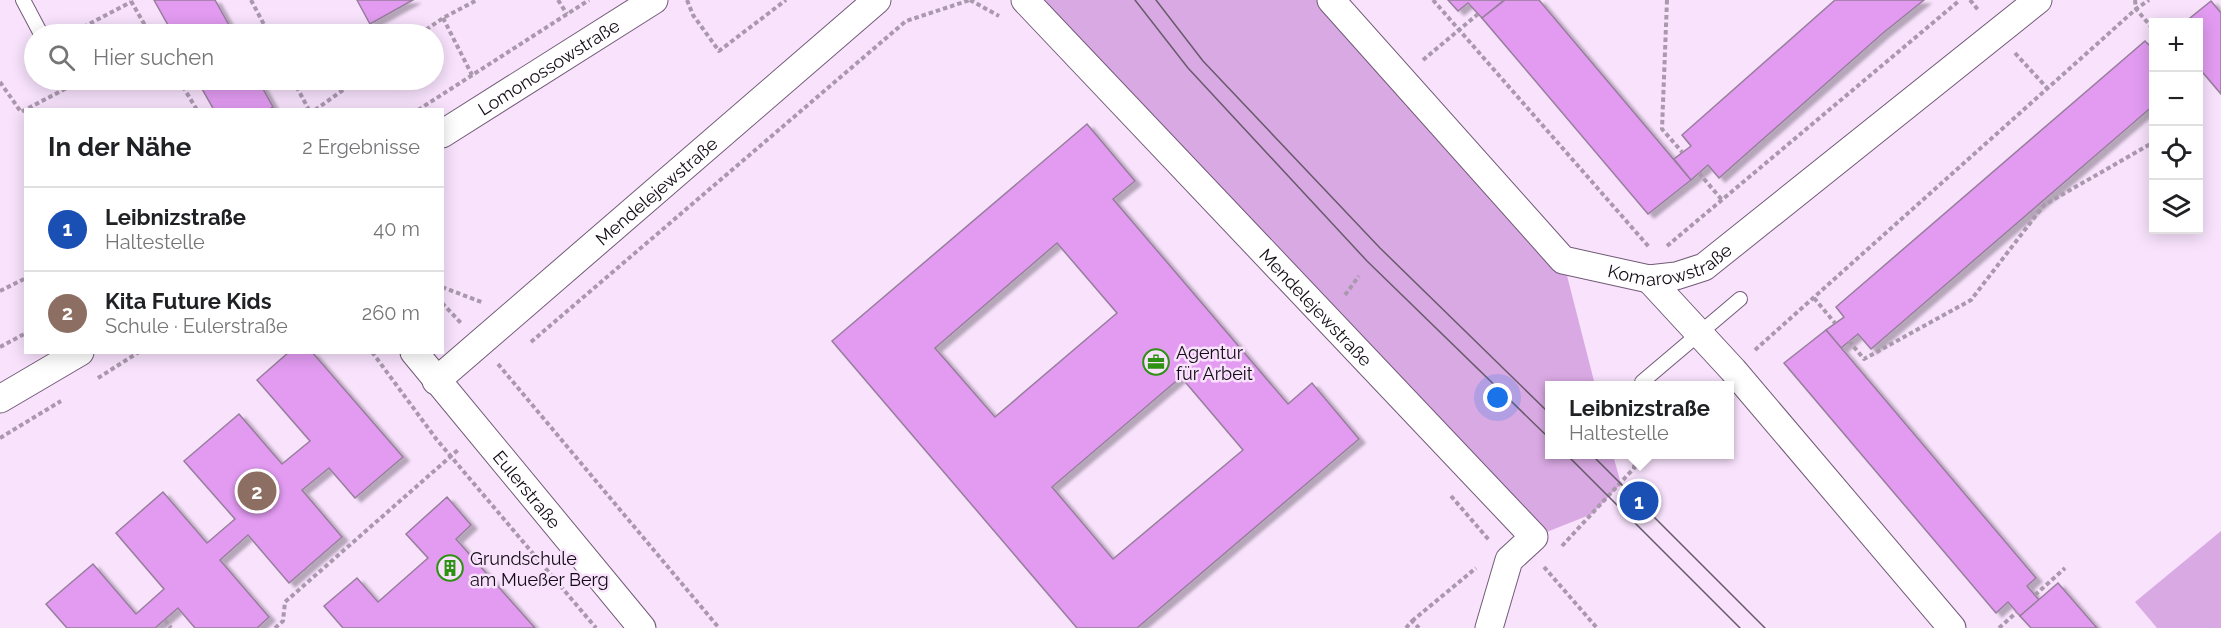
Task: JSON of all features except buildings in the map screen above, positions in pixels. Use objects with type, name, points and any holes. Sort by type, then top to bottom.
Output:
[{"type":"street","name":"Lomonossowstraße","points":[[444,133],[654,0]]},
{"type":"street","name":"Mendelejewstraße","points":[[436,381],[877,0]]},
{"type":"street","name":"Mendelejewstraße","points":[[1025,0],[1534,537],[1509,560],[1489,628]]},
{"type":"street","name":"Komarowstraße","points":[[1331,0],[1563,260],[1652,267],[1676,276],[1704,267],[2038,0]]},
{"type":"street","points":[[1652,267],[1700,333],[1952,628]]},
{"type":"street","points":[[0,399],[77,354]]},
{"type":"street","name":"Eulerstraße","points":[[416,354],[642,628]]},
{"type":"lane","points":[[22,0],[35,24]]},
{"type":"lane","points":[[1643,381],[1740,299]]},
{"type":"path","points":[[251,0],[264,24]]},
{"type":"path","points":[[434,24],[477,0]]},
{"type":"path","points":[[558,0],[567,14]]},
{"type":"path","points":[[421,108],[589,0]]},
{"type":"path","points":[[687,0],[693,15],[719,51],[786,0]]},
{"type":"path","points":[[526,346],[906,21],[970,0]]},
{"type":"path","points":[[1433,0],[1652,267],[1676,276]]},
{"type":"path","points":[[1667,0],[1662,129],[1682,152]]},
{"type":"path","points":[[1652,267],[1722,200],[1960,0]]},
{"type":"path","points":[[2135,0],[2136,9],[2149,24]]},
{"type":"path","points":[[1733,370],[2136,9],[2149,0]]},
{"type":"path","points":[[88,24],[131,1],[144,24]]},
{"type":"path","points":[[1400,78],[1478,14]]},
{"type":"path","points":[[443,18],[472,75]]},
{"type":"path","points":[[0,82],[21,112],[24,110]]},
{"type":"path","points":[[28,108],[63,90]]},
{"type":"path","points":[[185,90],[197,108]]},
{"type":"path","points":[[298,90],[308,108]]},
{"type":"path","points":[[318,108],[343,90]]},
{"type":"path","points":[[32,106],[36,108]]},
{"type":"path","points":[[1849,341],[1864,359],[1971,300],[2044,205],[2149,145]]},
{"type":"path","points":[[1699,173],[1722,200]]},
{"type":"path","points":[[0,291],[24,279]]},
{"type":"path","points":[[444,288],[514,314]]},
{"type":"path","points":[[1814,298],[1835,323]]},
{"type":"path","points":[[0,346],[24,334]]},
{"type":"path","points":[[373,354],[437,440],[596,628]]},
{"type":"path","points":[[508,360],[500,367],[719,628]]},
{"type":"path","points":[[275,628],[283,621],[285,602],[479,432]]},
{"type":"path","points":[[1634,470],[1635,459]]},
{"type":"path","points":[[1558,551],[1643,459]]},
{"type":"path","points":[[1550,559],[1543,566],[1597,628]]},
{"type":"path","points":[[1406,628],[1481,564]]},
{"type":"path","points":[[2035,596],[2065,568]]},
{"type":"path","points":[[1999,628],[2017,612]]},
{"type":"path","points":[[165,620],[171,628]]},
{"type":"path","points":[[1412,621],[1419,628]]},
{"type":"shaded area","points":[[1025,0],[1331,0],[1563,260],[1594,381],[1545,381],[1545,459],[1614,459],[1621,484],[1592,514],[1534,537]]},
{"type":"shaded area","points":[[2221,531],[2221,628],[2157,628],[2135,602]]},
{"type":"tram line","points":[[1135,0],[1188,68],[1367,261],[1545,434]]},
{"type":"tram line","points":[[1156,0],[1203,61],[1380,248],[1545,409]]},
{"type":"tram line","points":[[1571,459],[1740,628]]},
{"type":"tram line","points":[[1596,459],[1765,628]]},
{"type":"place","name":"Agentur für Arbeit","points":[[1156,362]]},
{"type":"place","name":"Kita Future Kids","points":[[257,491]]},
{"type":"place","name":"Leibnizstraße","points":[[1639,501]]},
{"type":"place","name":"Grundschule am Mueßer Berg","points":[[450,568]]}]
